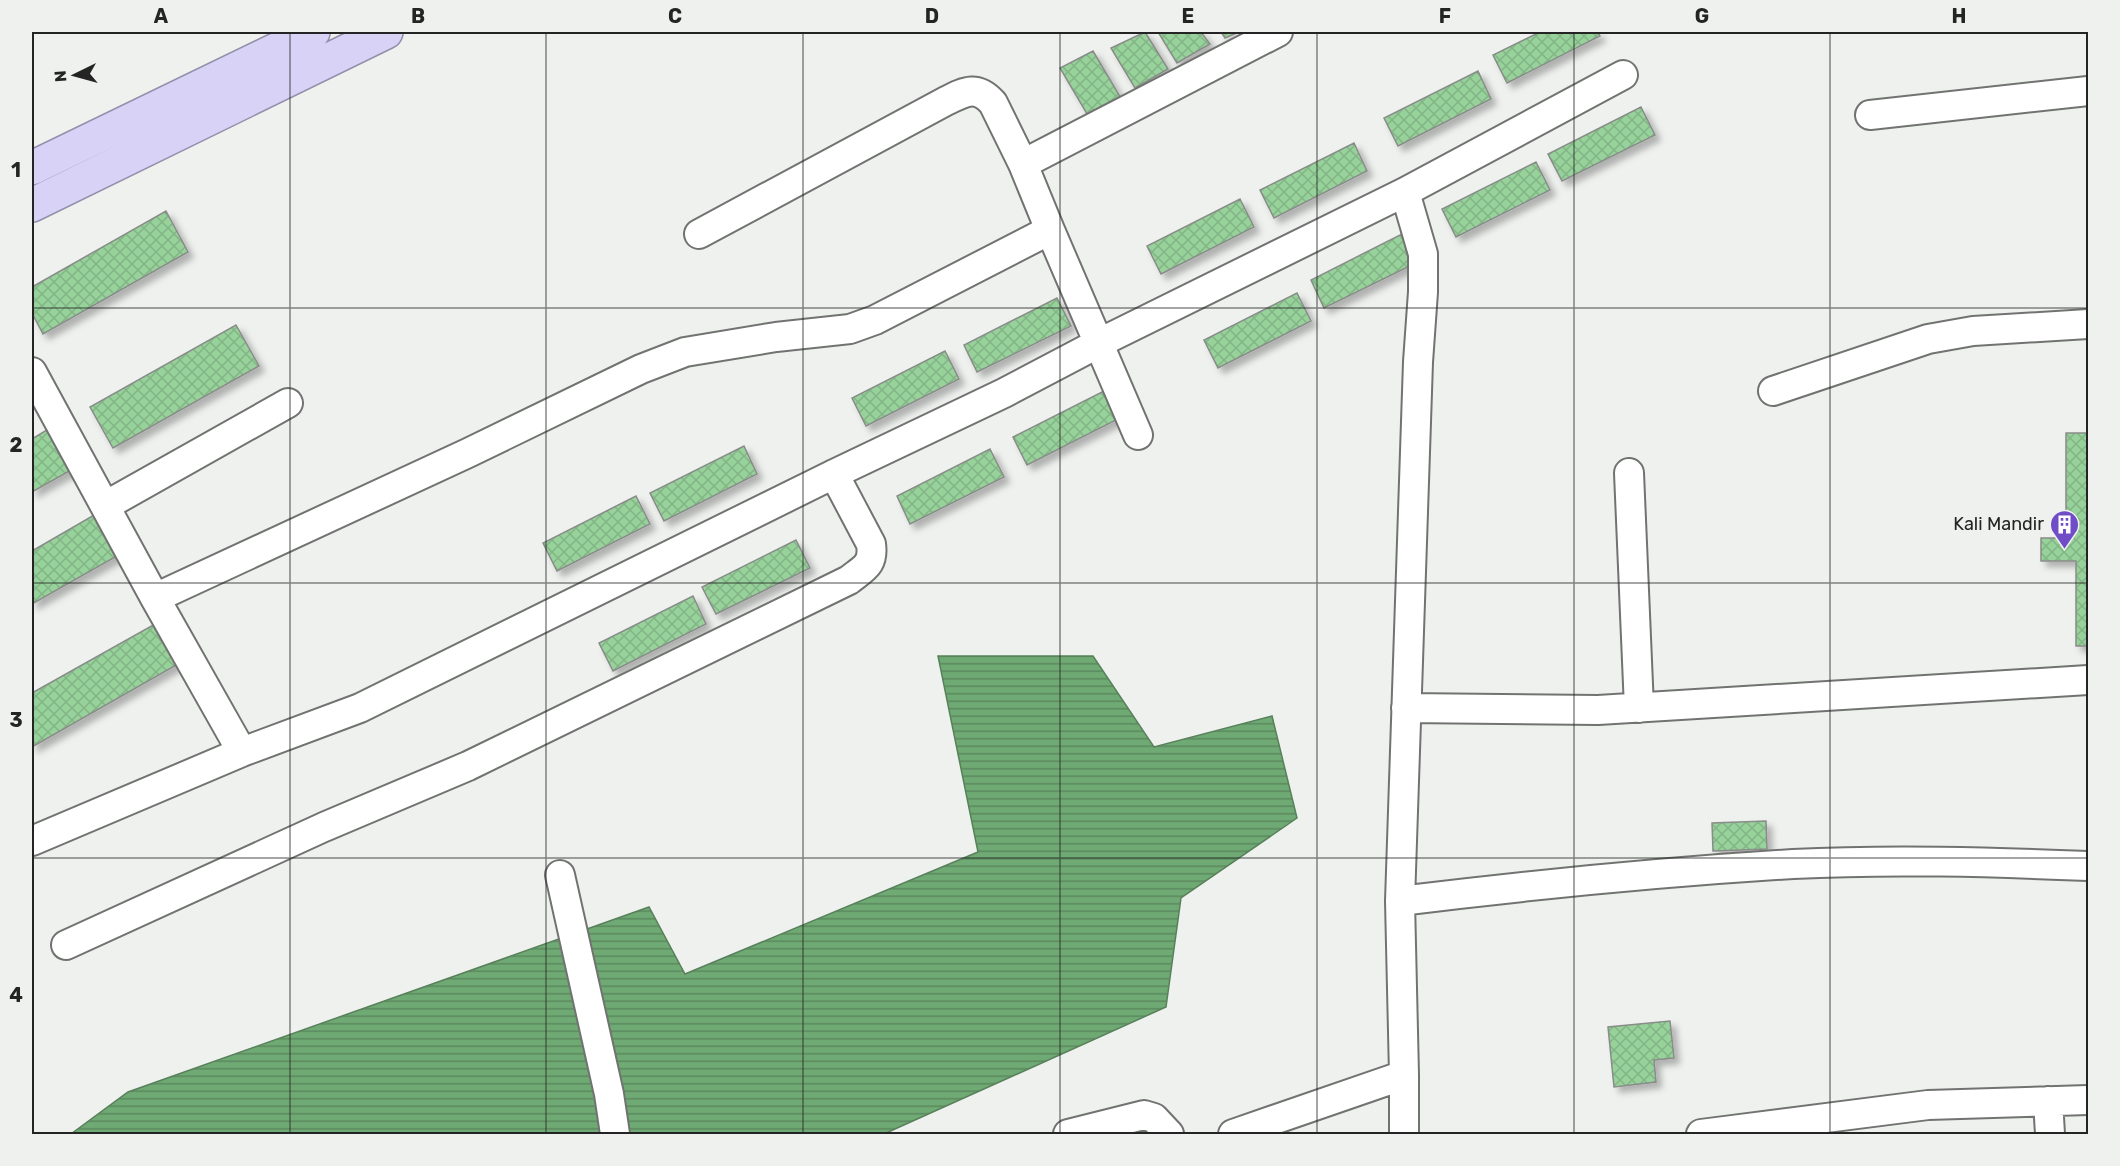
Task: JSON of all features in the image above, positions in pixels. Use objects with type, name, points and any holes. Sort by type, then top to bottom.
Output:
[{"type":"highway","points":[[32,168],[313,32]]},
{"type":"highway","points":[[32,205],[386,32]]},
{"type":"street","points":[[1023,164],[1278,32]]},
{"type":"street","points":[[35,833],[360,708],[834,474],[1004,393],[1099,343],[1405,192],[1623,75]]},
{"type":"street","points":[[699,234],[963,93],[977,91],[986,95],[993,103],[1023,164],[1138,435]]},
{"type":"street","points":[[1870,115],[2088,91]]},
{"type":"street","points":[[1404,1134],[1400,901],[1418,362],[1423,292],[1423,254],[1405,192]]},
{"type":"street","points":[[155,598],[468,453],[641,369],[685,352],[776,337],[849,329],[875,320],[1050,230]]},
{"type":"street","points":[[1773,391],[1929,339],[1972,331],[2088,324]]},
{"type":"street","points":[[32,372],[242,752]]},
{"type":"street","points":[[105,506],[288,403]]},
{"type":"street","points":[[1629,473],[1639,708]]},
{"type":"street","points":[[66,945],[324,827],[468,766],[849,580],[868,565],[873,555],[871,544],[834,474]]},
{"type":"street","points":[[1406,708],[1598,710],[2088,680]]},
{"type":"street","points":[[1400,901],[1522,886],[1795,864],[1937,861],[2088,866]]},
{"type":"street","points":[[560,875],[609,1094],[615,1134]]},
{"type":"street","points":[[1233,1134],[1404,1075]]},
{"type":"street","points":[[1701,1134],[1928,1105],[2088,1100]]},
{"type":"street","points":[[2048,1101],[2050,1134]]},
{"type":"street","points":[[1068,1134],[1144,1115],[1154,1118],[1169,1134]]},
{"type":"shaded area","points":[[938,656],[1093,656],[1154,747],[1272,716],[1297,818],[1181,898],[1166,1007],[884,1134],[71,1134],[128,1092],[649,907],[685,974],[978,852]]},
{"type":"building","points":[[1145,32],[1168,69],[1135,88],[1111,48]]},
{"type":"building","points":[[1158,32],[1201,32],[1210,44],[1177,63]]},
{"type":"building","points":[[1221,32],[1239,32],[1225,38]]},
{"type":"building","points":[[1540,32],[1598,32],[1600,36],[1507,83],[1493,55]]},
{"type":"building","points":[[1093,51],[1122,100],[1090,119],[1060,68]]},
{"type":"building","points":[[1478,71],[1491,99],[1398,146],[1384,118]]},
{"type":"building","points":[[1641,107],[1655,135],[1562,181],[1548,154]]},
{"type":"building","points":[[1354,143],[1367,171],[1274,218],[1260,190]]},
{"type":"building","points":[[1536,162],[1550,190],[1456,237],[1442,209]]},
{"type":"building","points":[[1240,199],[1254,227],[1161,274],[1147,246]]},
{"type":"building","points":[[166,211],[188,252],[43,334],[32,313],[32,287]]},
{"type":"building","points":[[1404,233],[1418,262],[1324,308],[1311,280]]},
{"type":"building","points":[[1297,293],[1311,321],[1218,368],[1204,340]]},
{"type":"building","points":[[1057,298],[1071,326],[977,372],[964,345]]},
{"type":"building","points":[[236,325],[259,366],[113,448],[90,407]]},
{"type":"building","points":[[945,351],[959,379],[866,426],[852,398]]},
{"type":"building","points":[[1106,390],[1120,418],[1027,465],[1013,437]]},
{"type":"building","points":[[50,428],[73,469],[32,492],[32,439]]},
{"type":"building","name":"Kali Mandir","points":[[2066,433],[2088,433],[2088,646],[2076,646],[2076,561],[2041,561],[2041,538],[2066,538]]},
{"type":"building","points":[[744,446],[757,474],[664,521],[650,493]]},
{"type":"building","points":[[990,449],[1004,477],[910,524],[897,496]]},
{"type":"building","points":[[636,496],[650,524],[557,571],[543,543]]},
{"type":"building","points":[[101,511],[124,552],[32,604],[32,551]]},
{"type":"building","points":[[796,540],[810,568],[716,614],[702,587]]},
{"type":"building","points":[[693,596],[706,624],[613,671],[599,643]]},
{"type":"building","points":[[155,624],[178,664],[32,747],[32,693]]},
{"type":"building","points":[[1766,821],[1767,849],[1713,851],[1712,823]]},
{"type":"building","points":[[1670,1021],[1674,1058],[1654,1060],[1656,1082],[1614,1087],[1608,1027]]},
{"type":"place","name":"Kali Mandir","points":[[2065,550]]}]
